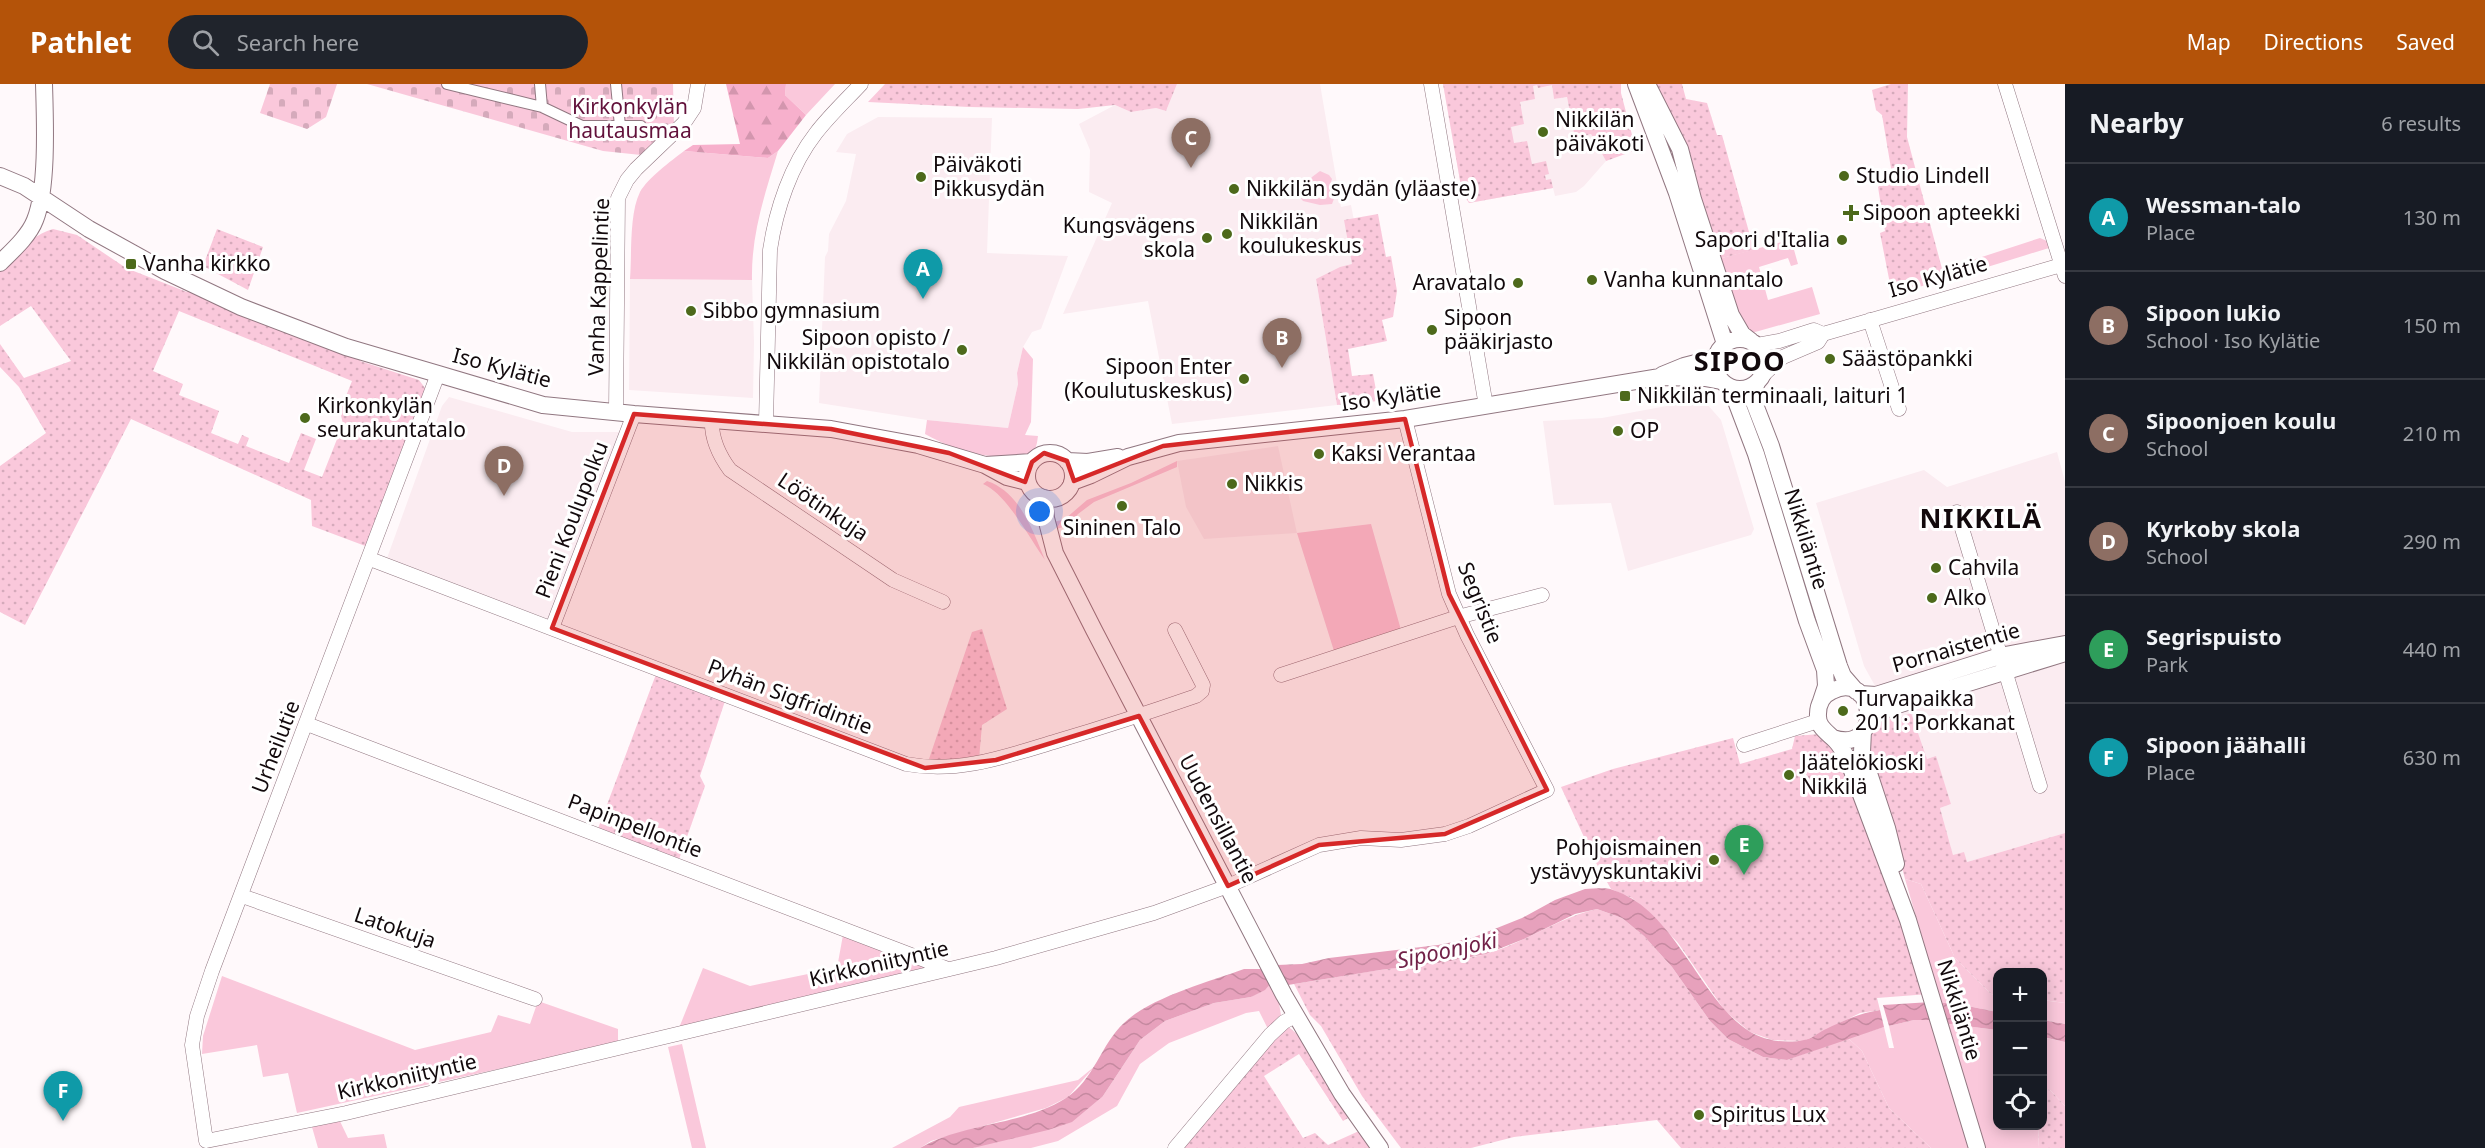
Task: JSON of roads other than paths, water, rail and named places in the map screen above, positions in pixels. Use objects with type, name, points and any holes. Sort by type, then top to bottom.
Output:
[{"type":"street","points":[[0,263],[36,219],[41,198],[45,123],[44,84]]},
{"type":"street","points":[[447,84],[467,86],[542,107],[582,126],[641,126]]},
{"type":"street","points":[[540,84],[542,107]]},
{"type":"street","points":[[616,84],[620,126]]},
{"type":"street","name":"Vanha Kappelintie","points":[[616,412],[618,198],[627,180],[636,169],[684,123],[694,108],[698,84]]},
{"type":"street","points":[[766,423],[770,250],[773,229],[793,171],[805,148],[827,120],[861,84]]},
{"type":"street","points":[[1431,84],[1486,406]]},
{"type":"street","points":[[1636,84],[1677,193],[1720,351],[1715,368],[1726,384],[1746,388],[1760,379],[1764,358],[1754,343],[1737,327],[1728,308],[1680,148],[1647,84]]},
{"type":"street","points":[[2005,84],[2064,269]]},
{"type":"street","name":"Iso Kylätie","points":[[0,176],[24,186],[89,229],[165,271],[241,307],[346,347],[543,405],[616,412],[632,420],[712,420],[831,429],[918,445],[985,465],[1006,477],[1027,482]]},
{"type":"street","name":"Iso Kylätie","points":[[1754,343],[1770,344],[1814,330],[1823,334],[2064,269]]},
{"type":"street","points":[[1870,320],[1899,409]]},
{"type":"street","name":"Iso Kylätie","points":[[1760,379],[1783,357],[1818,342],[1823,334]]},
{"type":"street","points":[[1720,351],[1739,339],[1754,343]]},
{"type":"street","name":"Iso Kylätie","points":[[1660,377],[1666,371],[1720,351]]},
{"type":"street","name":"Urheilutie","points":[[206,1141],[194,1058],[194,1034],[212,971],[370,559],[438,374]]},
{"type":"street","name":"Iso Kylätie","points":[[1072,482],[1099,472],[1128,457],[1179,443],[1405,419],[1660,377],[1705,378],[1726,384]]},
{"type":"street","name":"Nikkiläntie","points":[[1760,379],[1752,391],[1752,397],[1771,446],[1839,666],[1843,676],[1858,693]]},
{"type":"street","name":"Nikkiläntie","points":[[1726,384],[1756,454],[1825,670],[1826,686],[1820,704]]},
{"type":"street","name":"Segristie","points":[[1405,419],[1449,594],[1458,617],[1547,790]]},
{"type":"street","name":"Pieni Koulupolku","points":[[552,628],[632,420]]},
{"type":"street","name":"Löötinkuja","points":[[712,420],[714,440],[722,460],[730,470],[893,580],[943,602]]},
{"type":"street","points":[[1050,453],[1067,461],[1072,474],[1072,482],[1063,494],[1053,499],[1044,498],[1034,492],[1027,482],[1028,468],[1032,462],[1040,455],[1050,453]]},
{"type":"street","name":"Iso Kylätie","points":[[1067,461],[1088,462],[1128,457]]},
{"type":"street","name":"Iso Kylätie","points":[[985,465],[1032,462]]},
{"type":"street","name":"Uudensillantie","points":[[1044,498],[1046,518],[1055,553],[1139,716],[1295,1016],[1342,1094],[1380,1148]]},
{"type":"street","points":[[1957,512],[2040,786]]},
{"type":"street","name":"Pyhän Sigfridintie","points":[[370,559],[906,764],[926,768],[956,768],[996,760],[1197,696],[1202,691],[1203,685],[1175,630]]},
{"type":"street","points":[[1281,675],[1458,617],[1542,595]]},
{"type":"street","name":"Pornaistentie","points":[[1858,693],[1876,695],[2003,663],[2065,644]]},
{"type":"street","name":"Pornaistentie","points":[[1865,728],[1875,715],[1891,707],[2003,663],[2065,653]]},
{"type":"street","points":[[1845,688],[1858,693],[1869,708],[1865,728],[1850,739],[1833,738],[1824,731],[1818,721],[1820,704],[1825,696],[1835,689],[1845,688]]},
{"type":"street","points":[[1744,745],[1818,721]]},
{"type":"street","name":"Papinpellontie","points":[[307,724],[948,969]]},
{"type":"street","name":"Nikkiläntie","points":[[1865,728],[1862,752],[1887,828],[1908,920]]},
{"type":"street","name":"Nikkiläntie","points":[[1833,738],[1842,747],[1848,760],[1908,920],[1977,1148]]},
{"type":"street","name":"Kirkkoniityntie","points":[[206,1141],[346,1113],[996,958],[1154,913],[1228,886],[1319,845],[1361,838],[1401,840],[1445,834],[1469,826],[1547,790]]},
{"type":"street","name":"Latokuja","points":[[242,896],[535,999]]},
{"type":"street","points":[[1175,1148],[1270,1035],[1295,1016]]},
{"type":"water","name":"Sipoonjoki","points":[[1585,889],[1610,889],[1638,902],[1659,921],[1730,1015],[1749,1031],[1775,1041],[1801,1041],[1851,1018],[1880,1010],[1884,1027],[1787,1060],[1763,1057],[1728,1039],[1710,1021],[1672,967],[1644,936],[1622,918],[1597,909],[1575,914],[1524,939],[1486,954],[1445,962],[1288,985],[1277,965],[1302,964],[1329,958],[1438,945],[1472,938],[1522,918],[1555,900]]},
{"type":"water","points":[[1244,969],[1263,969],[1271,983],[1265,990],[1251,997],[1214,1003],[1165,1021],[1140,1040],[1103,1096],[1072,1122],[973,1148],[920,1148],[956,1133],[1031,1114],[1066,1098],[1084,1082],[1109,1041],[1135,1014],[1181,991]]},
{"type":"water","points":[[1931,1002],[1936,1020],[1914,1020],[1889,1026],[1883,1005]]},
{"type":"water","points":[[1936,1003],[1953,1003],[1993,1011],[1993,1029],[1942,1023]]},
{"type":"water","points":[[2047,1021],[2065,1024],[2065,1042],[2047,1038]]},
{"type":"place","name":"Nikkilän päiväkoti","points":[[1543,132]]},
{"type":"place","name":"Sipoonjoen koulu","points":[[1191,168]]},
{"type":"place","name":"Studio Lindell","points":[[1844,176]]},
{"type":"place","name":"Päiväkoti Pikkusydän","points":[[921,177]]},
{"type":"place","name":"Nikkilän sydän (yläaste)","points":[[1234,189]]},
{"type":"place","name":"Sipoon apteekki","points":[[1851,213]]},
{"type":"place","name":"Nikkilän koulukeskus","points":[[1227,234]]},
{"type":"place","name":"Kungsvägens skola","points":[[1207,238]]},
{"type":"place","name":"Sapori d'Italia","points":[[1842,240]]},
{"type":"place","name":"Vanha kirkko","points":[[131,264]]},
{"type":"place","name":"Vanha kunnantalo","points":[[1592,280]]},
{"type":"place","name":"Aravatalo","points":[[1518,283]]},
{"type":"place","name":"Wessman-talo","points":[[923,299]]},
{"type":"place","name":"Sibbo gymnasium","points":[[691,311]]},
{"type":"place","name":"Sipoon pääkirjasto","points":[[1432,330]]},
{"type":"place","name":"Sipoon opisto / Nikkilän opistotalo","points":[[962,350]]},
{"type":"place","name":"Säästöpankki","points":[[1830,359]]},
{"type":"place","name":"Sipoon lukio","points":[[1282,368]]},
{"type":"place","name":"Sipoon Enter (Koulutuskeskus)","points":[[1244,379]]},
{"type":"place","name":"Nikkilän terminaali, laituri 1","points":[[1625,396]]},
{"type":"place","name":"Kirkonkylän seurakuntatalo","points":[[305,418]]},
{"type":"place","name":"OP","points":[[1618,431]]},
{"type":"place","name":"Kaksi Verantaa","points":[[1319,454]]},
{"type":"place","name":"Nikkis","points":[[1232,484]]},
{"type":"place","name":"Kyrkoby skola","points":[[504,496]]},
{"type":"place","name":"Sininen Talo","points":[[1122,506]]},
{"type":"place","name":"Cahvila","points":[[1936,568]]},
{"type":"place","name":"Alko","points":[[1932,598]]},
{"type":"place","name":"Turvapaikka 2011: Porkkanat","points":[[1843,711]]},
{"type":"place","name":"Jäätelökioski Nikkilä","points":[[1789,775]]},
{"type":"place","name":"Pohjoismainen ystävyyskuntakivi","points":[[1714,860]]},
{"type":"place","name":"Segrispuisto","points":[[1744,875]]},
{"type":"place","name":"Spiritus Lux","points":[[1699,1115]]},
{"type":"place","name":"Sipoon jäähalli","points":[[63,1121]]},
{"type":"district","name":"SIPOO","points":[[1740,362]]},
{"type":"district","name":"NIKKILÄ","points":[[1981,519]]},
{"type":"park label","name":"Kirkonkylän hautausmaa","points":[[630,119]]}]
